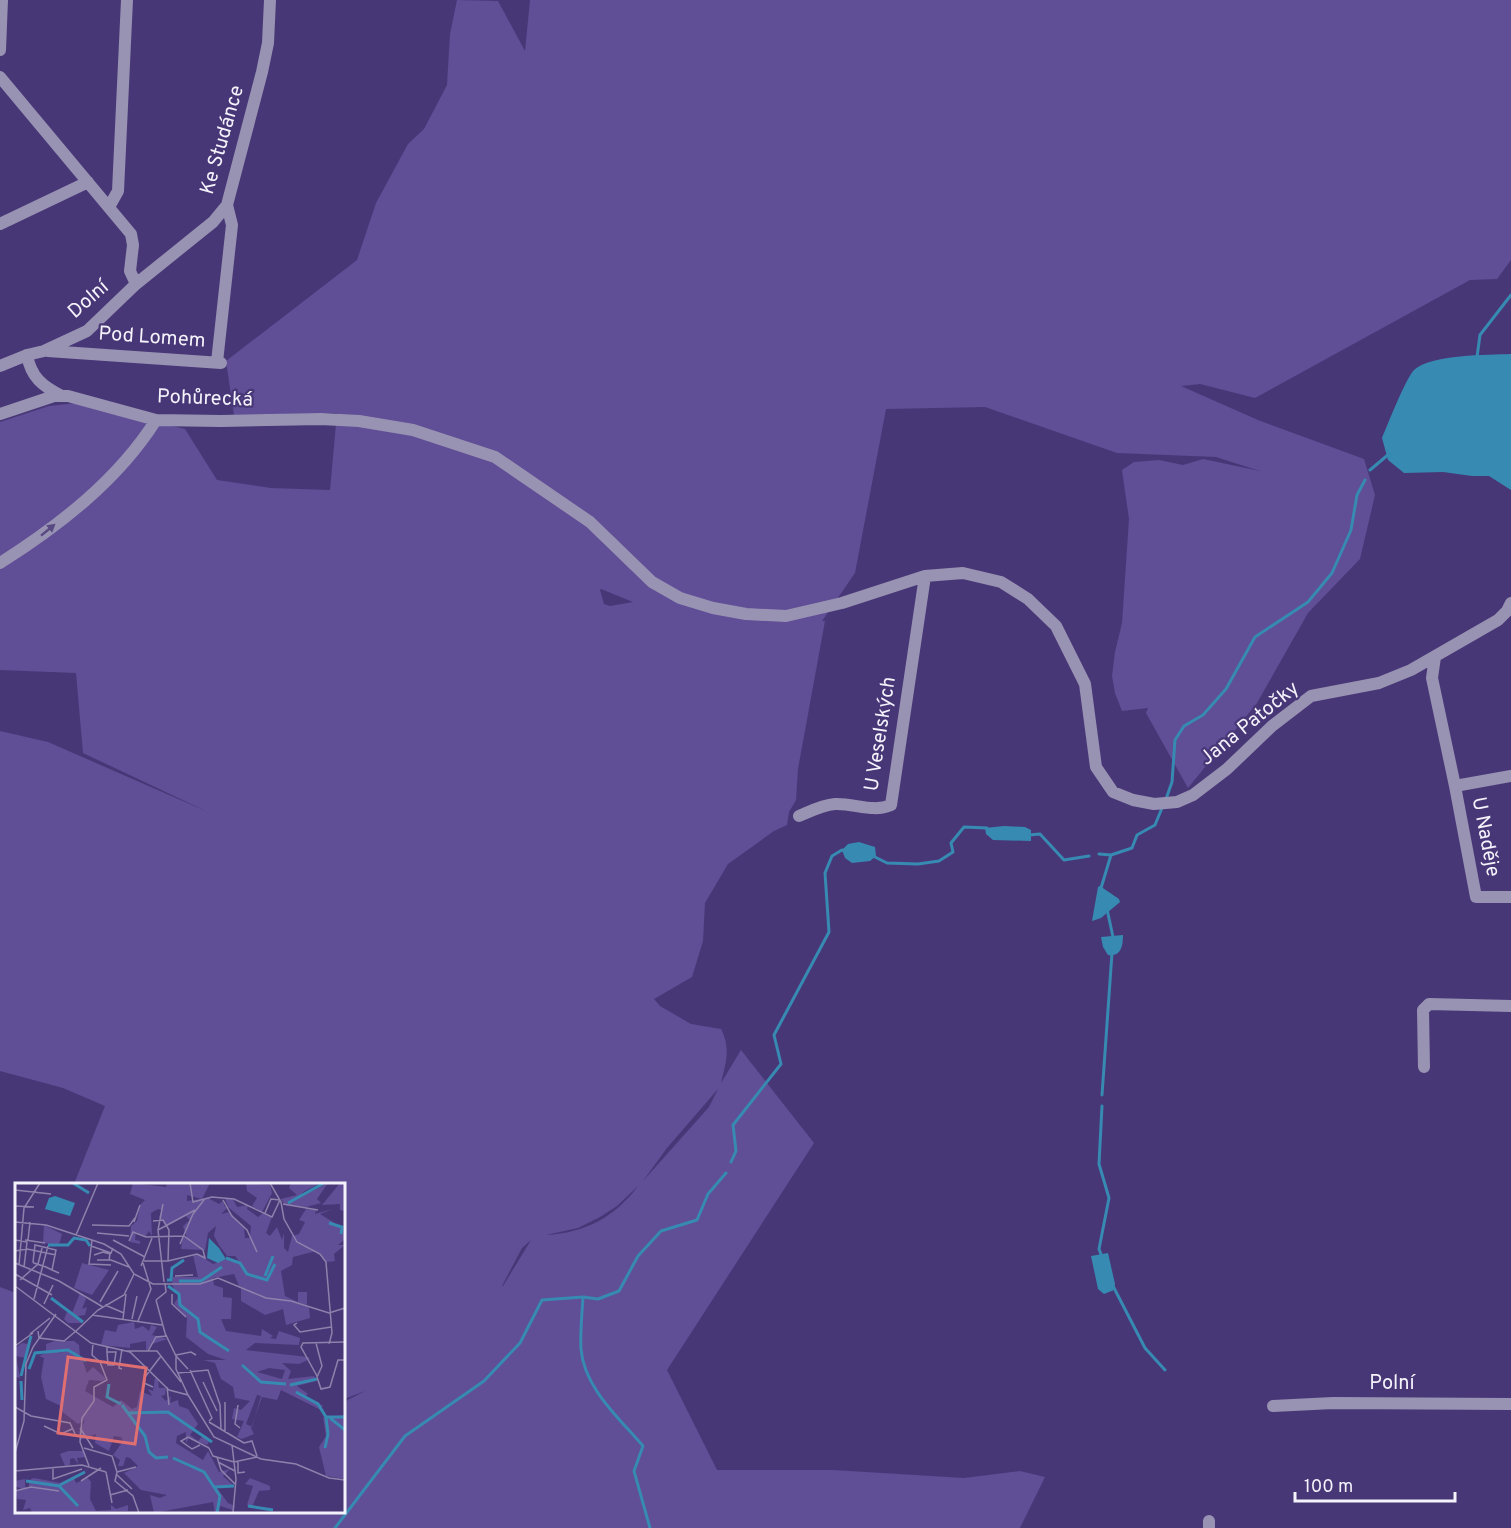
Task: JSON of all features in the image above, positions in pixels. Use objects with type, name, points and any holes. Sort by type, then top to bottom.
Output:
[{"type":"street","points":[[0,50],[2,0]]},
{"type":"street","points":[[109,207],[118,190],[127,0]]},
{"type":"street","name":"Ke Studánce","points":[[162,263],[213,222],[227,205],[262,72],[268,43],[270,0]]},
{"type":"street","points":[[0,77],[131,234],[133,244],[130,271],[136,284]]},
{"type":"street","points":[[0,224],[88,182]]},
{"type":"street","name":"Pod Lomem","points":[[44,351],[219,362],[232,225],[227,205]]},
{"type":"street","name":"Dolní","points":[[0,366],[44,351],[87,331],[136,284],[162,263]]},
{"type":"street","points":[[27,355],[34,377],[44,387],[62,396]]},
{"type":"street","name":"Pohůrecká","points":[[0,414],[62,396],[81,398],[156,420],[321,419],[359,421],[413,430],[495,457],[590,522],[652,582],[680,598],[713,608],[746,614],[786,616],[842,603],[925,576],[963,573],[1001,582],[1028,599],[1056,626],[1085,684],[1096,767],[1113,792]]},
{"type":"street","points":[[0,562],[33,542],[99,489],[140,445],[156,420]]},
{"type":"street","name":"U Veselských","points":[[799,816],[830,805],[882,809],[891,805],[925,576]]},
{"type":"street","name":"Jana Patočky","points":[[1113,792],[1133,800],[1163,803],[1177,802],[1193,795],[1227,769],[1272,726],[1311,696],[1379,683],[1411,670],[1498,620],[1509,607]]},
{"type":"street","name":"U Naděje","points":[[1435,657],[1432,678],[1476,897],[1511,897]]},
{"type":"street","name":"U Naděje","points":[[1455,786],[1511,776]]},
{"type":"street","points":[[1424,1067],[1423,1011],[1429,1004],[1511,1006]]},
{"type":"street","name":"Polní","points":[[1273,1406],[1333,1403],[1511,1404]]},
{"type":"shaded area","points":[[457,0],[498,1],[525,51],[530,0],[1511,0],[1511,260],[1497,279],[1470,280],[1255,398],[1200,384],[1181,386],[1258,420],[1364,459],[1375,495],[1360,559],[1308,613],[1257,703],[1188,788],[1146,713],[1148,708],[1122,711],[1115,693],[1112,676],[1122,623],[1129,519],[1122,470],[1134,462],[1159,460],[1183,465],[1203,459],[1260,471],[1216,457],[1117,453],[985,407],[886,409],[855,573],[822,621],[825,621],[798,769],[796,800],[789,812],[787,825],[774,831],[728,864],[705,903],[703,941],[692,977],[654,999],[660,1006],[691,1024],[721,1029],[727,1049],[721,1083],[741,1050],[814,1143],[667,1370],[717,1470],[833,1470],[964,1478],[1020,1471],[1045,1477],[1020,1528],[0,1528],[0,1287],[15,1293],[15,1513],[345,1513],[345,1401],[365,1391],[345,1399],[345,1183],[74,1183],[105,1106],[63,1088],[0,1071],[0,731],[48,742],[208,812],[83,753],[76,673],[0,670],[0,422],[49,406],[77,403],[185,429],[217,480],[271,488],[330,490],[337,413],[234,415],[226,361],[357,260],[376,203],[408,144],[424,129],[447,85],[450,34]],"holes":[[[601,589],[633,602],[610,606],[604,604]],[[718,1089],[709,1107],[643,1181],[667,1148]],[[638,1186],[609,1215],[598,1221],[574,1231],[546,1235],[578,1228],[600,1217],[617,1206]],[[531,1240],[503,1286],[502,1286],[522,1248]]]},
{"type":"water","points":[[1511,354],[1511,490],[1489,476],[1443,472],[1404,473],[1388,460],[1382,438],[1414,370],[1422,365],[1446,358]]},
{"type":"water","points":[[1025,827],[1031,830],[1031,841],[993,840],[986,834],[985,828]]},
{"type":"water","points":[[859,842],[875,847],[876,856],[870,861],[852,863],[845,858],[842,850],[848,844]]},
{"type":"water","points":[[1100,886],[1120,902],[1101,918],[1092,921],[1098,887]]},
{"type":"water","points":[[1123,935],[1122,947],[1116,954],[1108,955],[1101,937]]},
{"type":"water","points":[[1108,1253],[1115,1284],[1114,1290],[1104,1294],[1098,1289],[1091,1256]]},
{"type":"waterway","points":[[1477,357],[1480,335],[1511,295]]},
{"type":"waterway","points":[[1370,470],[1389,454]]},
{"type":"waterway","points":[[1166,799],[1172,782],[1175,740],[1184,726],[1203,715],[1226,689],[1255,637],[1308,602],[1332,573],[1351,530],[1357,495],[1365,480]]},
{"type":"waterway","points":[[1099,854],[1111,855],[1132,848],[1137,835],[1155,825],[1162,808]]},
{"type":"waterway","points":[[873,856],[887,863],[918,864],[939,861],[953,852],[951,843],[964,827],[987,828]]},
{"type":"waterway","points":[[1029,835],[1040,834],[1064,860],[1089,856]]},
{"type":"waterway","points":[[731,1162],[736,1151],[733,1125],[781,1064],[774,1035],[829,932],[825,873],[832,856],[842,850],[846,851]]},
{"type":"waterway","points":[[1101,888],[1111,855]]},
{"type":"waterway","points":[[1107,909],[1113,937]]},
{"type":"waterway","points":[[1102,1095],[1112,953]]},
{"type":"waterway","points":[[1102,1106],[1099,1164],[1109,1198],[1099,1249],[1102,1257]]},
{"type":"waterway","points":[[335,1528],[405,1436],[484,1381],[520,1343],[542,1300],[583,1297],[598,1299],[619,1291],[638,1256],[661,1231],[697,1220],[708,1194],[726,1173]]},
{"type":"waterway","points":[[1113,1286],[1145,1348],[1165,1370]]},
{"type":"waterway","points":[[583,1297],[581,1349],[584,1363],[589,1377],[604,1402],[643,1446],[634,1471],[650,1528]]}]
